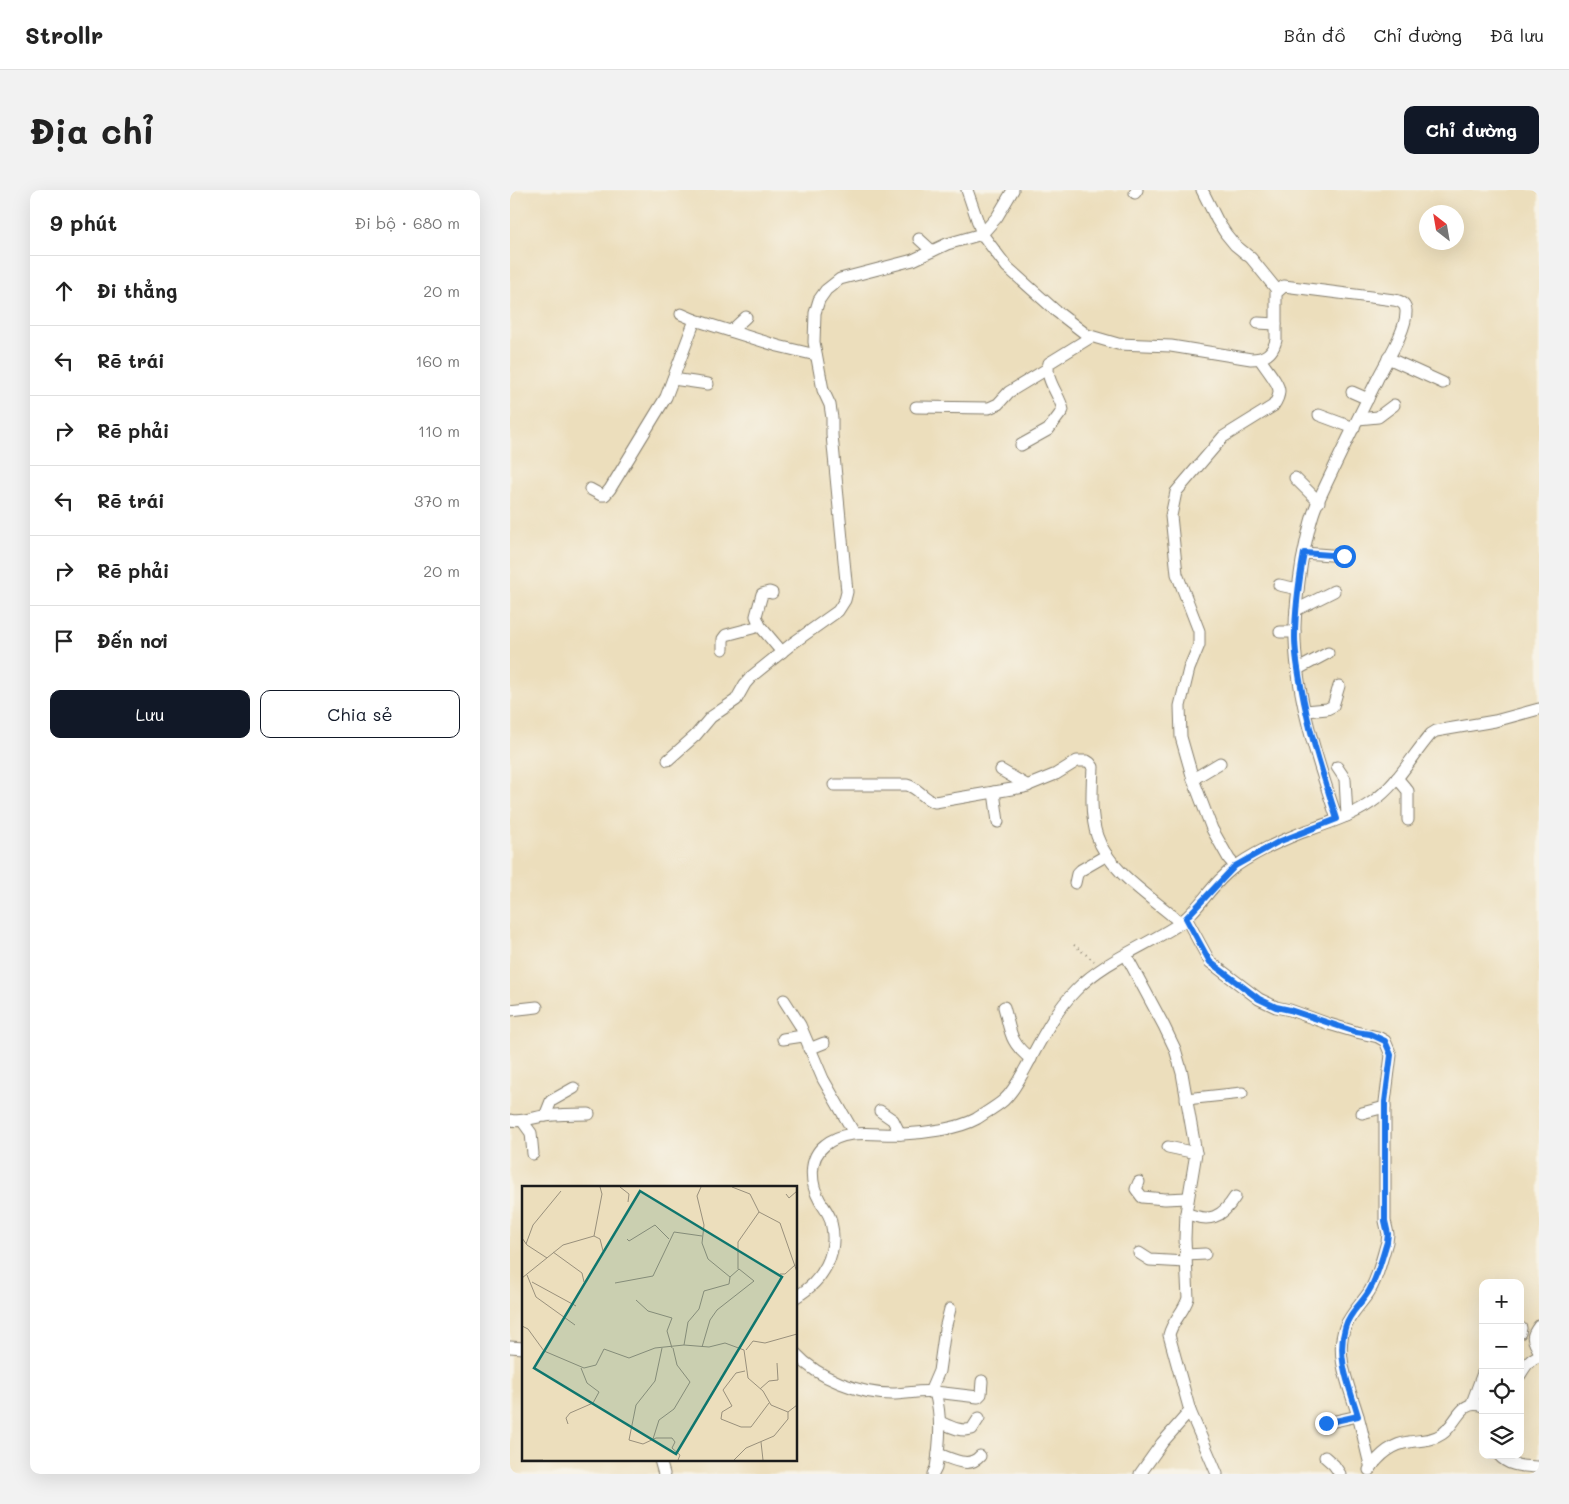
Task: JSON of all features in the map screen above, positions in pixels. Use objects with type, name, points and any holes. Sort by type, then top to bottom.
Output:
[{"type":"street","points":[[967,190],[982,234],[1007,267],[1079,331],[1091,337],[1118,344],[1171,346],[1260,359],[1265,357],[1274,346],[1277,290],[1251,258],[1235,245],[1226,234],[1216,220],[1202,190]]},
{"type":"street","points":[[668,760],[695,736],[711,717],[736,700],[752,676],[838,611],[845,600],[847,592],[832,418],[830,405],[823,390],[814,342],[815,313],[819,300],[826,290],[840,279],[913,260],[947,244],[982,234],[997,217],[1013,190]]},
{"type":"street","points":[[919,239],[932,251]]},
{"type":"street","points":[[1277,290],[1284,286],[1290,286],[1401,302],[1405,305],[1406,314],[1401,334],[1318,502],[1304,553],[1298,589],[1295,632],[1296,653],[1306,711],[1319,764],[1342,818]]},
{"type":"street","points":[[682,314],[778,346],[816,355]]},
{"type":"street","points":[[731,331],[746,317]]},
{"type":"street","points":[[590,489],[605,495],[610,489],[666,397],[696,320]]},
{"type":"street","points":[[1258,323],[1276,324]]},
{"type":"street","points":[[1021,445],[1048,430],[1063,410],[1047,369],[1049,363],[1091,337]]},
{"type":"street","points":[[1388,358],[1443,383]]},
{"type":"street","points":[[1235,866],[1219,843],[1193,779],[1181,737],[1180,706],[1189,670],[1199,645],[1199,631],[1177,574],[1171,516],[1176,492],[1223,437],[1273,406],[1277,400],[1279,391],[1277,385],[1260,359]]},
{"type":"street","points":[[916,407],[989,408],[998,404],[1009,392],[1047,369]]},
{"type":"street","points":[[673,379],[708,384]]},
{"type":"street","points":[[1352,392],[1368,399]]},
{"type":"street","points":[[1319,415],[1356,423],[1378,417],[1394,405]]},
{"type":"street","points":[[1295,478],[1318,502]]},
{"type":"street","points":[[1304,553],[1344,556]]},
{"type":"street","points":[[1279,585],[1298,589]]},
{"type":"street","points":[[1296,610],[1334,591]]},
{"type":"street","points":[[772,593],[762,594],[756,616],[760,626],[782,652]]},
{"type":"street","points":[[723,649],[723,639],[726,635],[760,626]]},
{"type":"street","points":[[1280,632],[1295,632]]},
{"type":"street","points":[[1298,669],[1328,654]]},
{"type":"street","points":[[1306,711],[1333,706],[1339,686]]},
{"type":"street","points":[[798,1296],[816,1283],[828,1266],[831,1256],[831,1221],[813,1184],[813,1167],[817,1153],[823,1146],[838,1138],[854,1134],[900,1134],[946,1128],[973,1120],[1004,1100],[1013,1089],[1056,1015],[1070,996],[1103,968],[1183,920],[1235,866],[1278,842],[1342,818],[1375,801],[1397,778],[1427,739],[1436,731],[1539,709]]},
{"type":"street","points":[[834,785],[907,785],[914,787],[928,800],[935,802],[1028,786],[1056,774],[1077,761],[1083,760],[1090,763],[1093,767],[1092,798],[1096,835],[1107,855],[1132,884],[1183,920],[1210,962],[1259,999],[1276,1007],[1356,1032],[1370,1034],[1385,1041],[1391,1055],[1385,1108],[1385,1216],[1388,1234],[1387,1242],[1369,1291],[1356,1307],[1344,1329],[1343,1345],[1344,1369],[1358,1416],[1369,1471]]},
{"type":"street","points":[[1193,779],[1220,763]]},
{"type":"street","points":[[1337,767],[1346,778],[1342,818]]},
{"type":"street","points":[[1001,770],[1028,786]]},
{"type":"street","points":[[1397,778],[1408,791],[1408,820]]},
{"type":"street","points":[[994,792],[998,822]]},
{"type":"street","points":[[1075,883],[1077,874],[1081,870],[1107,855]]},
{"type":"street","points":[[1126,955],[1152,1002],[1174,1049],[1182,1073],[1196,1153],[1186,1213],[1188,1298],[1186,1306],[1170,1329],[1169,1335],[1190,1410],[1217,1474]]},
{"type":"street","points":[[784,1000],[792,1012],[823,1080],[854,1134]]},
{"type":"street","points":[[510,1010],[537,1007]]},
{"type":"street","points":[[1004,1007],[1014,1042],[1018,1049],[1031,1059]]},
{"type":"street","points":[[784,1039],[803,1036]]},
{"type":"street","points":[[809,1049],[824,1043]]},
{"type":"street","points":[[545,1116],[551,1101],[574,1088]]},
{"type":"street","points":[[1186,1099],[1242,1093]]},
{"type":"street","points":[[1362,1113],[1385,1108]]},
{"type":"street","points":[[880,1111],[893,1120],[900,1134]]},
{"type":"street","points":[[510,1120],[523,1122],[545,1116],[589,1114]]},
{"type":"street","points":[[523,1122],[531,1133],[533,1154]]},
{"type":"street","points":[[1168,1147],[1196,1153]]},
{"type":"street","points":[[1139,1182],[1136,1189],[1142,1197],[1188,1198]]},
{"type":"street","points":[[1186,1213],[1197,1218],[1210,1218],[1220,1215],[1227,1210],[1234,1197]]},
{"type":"street","points":[[1139,1253],[1150,1260],[1186,1259],[1205,1254]]},
{"type":"street","points":[[933,1474],[938,1454],[940,1422],[933,1392],[950,1310]]},
{"type":"street","points":[[1539,1326],[1533,1335],[1533,1339],[1539,1351]]},
{"type":"street","points":[[798,1356],[838,1382],[874,1392],[891,1394],[933,1392],[978,1397],[981,1394],[982,1382]]},
{"type":"street","points":[[1524,1369],[1533,1358],[1539,1356]]},
{"type":"street","points":[[1369,1471],[1376,1460],[1396,1446],[1406,1442],[1427,1440],[1443,1433],[1450,1428],[1464,1407],[1477,1405]]},
{"type":"street","points":[[1140,1474],[1162,1443],[1190,1410]]},
{"type":"street","points":[[1326,1423],[1358,1416]]},
{"type":"street","points":[[940,1422],[955,1429],[967,1430],[972,1429],[979,1418]]},
{"type":"street","points":[[938,1454],[968,1463],[975,1461],[980,1456]]},
{"type":"street","points":[[1325,1457],[1334,1464],[1340,1474]]},
{"type":"street","points":[[1503,1459],[1514,1465],[1539,1466]]},
{"type":"path","points":[[1074,945],[1103,968]]},
{"type":"route","points":[[1326,1423],[1358,1416],[1342,1362],[1344,1329],[1375,1279],[1387,1242],[1388,1234],[1385,1221],[1385,1102],[1391,1055],[1385,1041],[1378,1037],[1329,1024],[1276,1007],[1259,999],[1210,962],[1186,918],[1235,866],[1278,842],[1337,819],[1319,764],[1306,711],[1296,653],[1295,617],[1304,553],[1344,556]]}]
